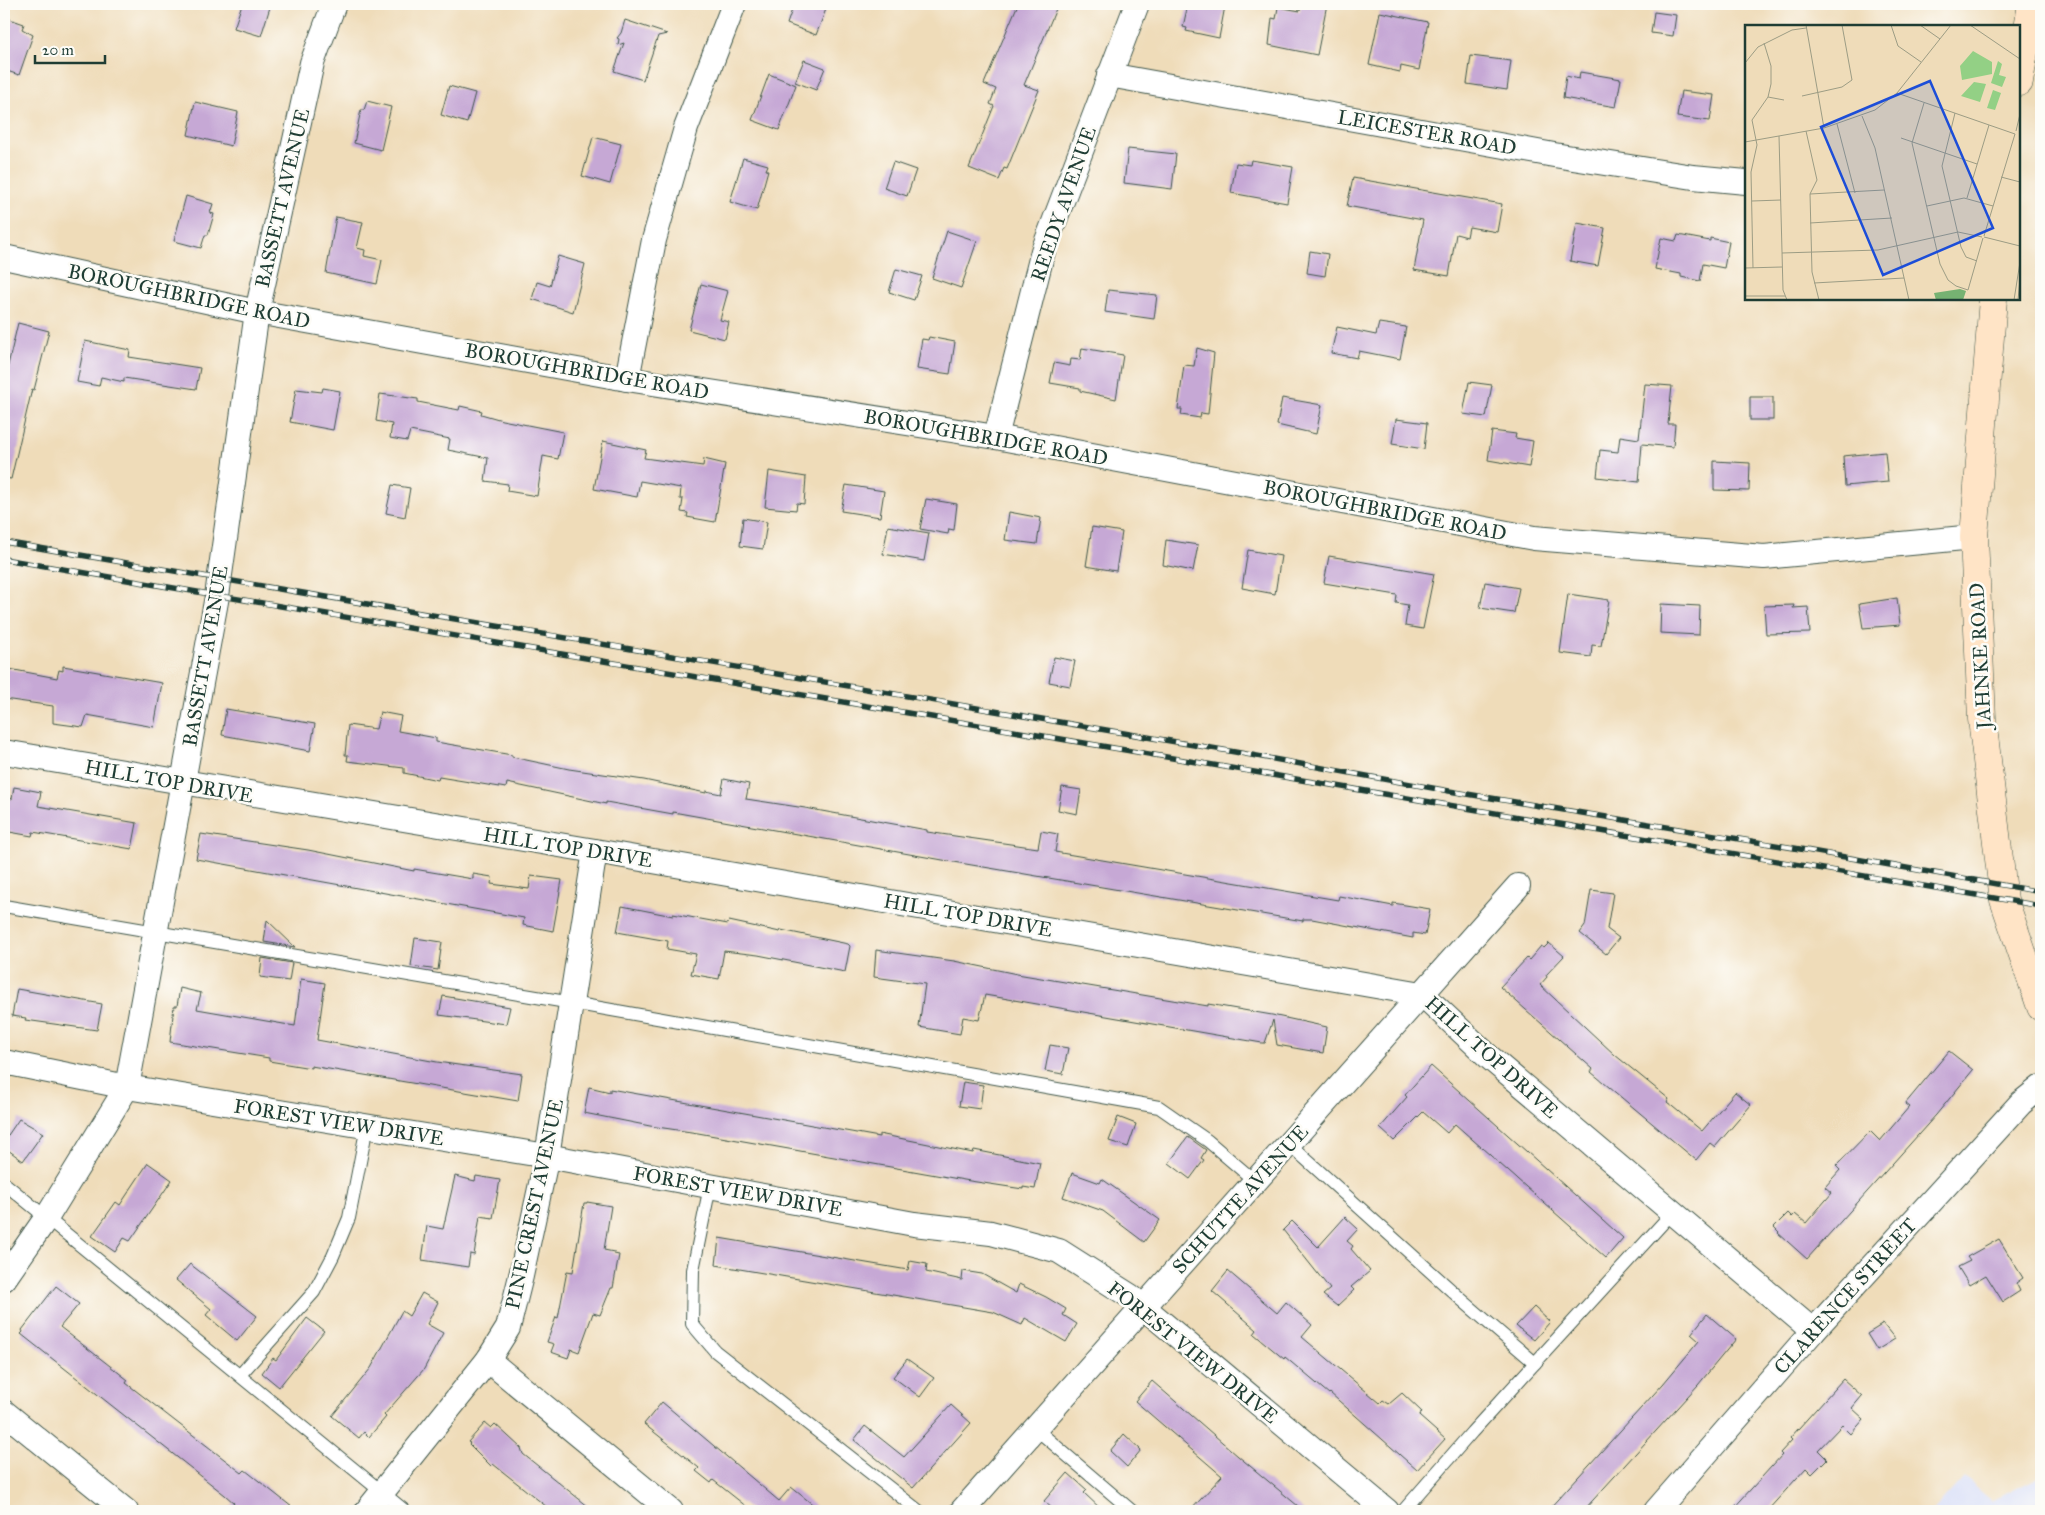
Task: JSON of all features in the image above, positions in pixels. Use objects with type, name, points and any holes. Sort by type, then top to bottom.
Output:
[{"type":"main road","points":[[2020,79],[2034,32],[2032,4]]},
{"type":"main road","name":"JAHNKE ROAD","points":[[1993,300],[1974,537],[1982,719],[2004,900],[2041,1007]]},
{"type":"street","name":"BASSETT AVENUE","points":[[4,1279],[47,1217],[127,1087],[217,596],[257,312],[312,63],[334,4]]},
{"type":"street","points":[[627,379],[654,240],[686,128],[734,4]]},
{"type":"street","name":"REEDY AVENUE","points":[[996,437],[1043,250],[1137,4]]},
{"type":"street","name":"LEICESTER ROAD","points":[[1109,75],[1554,155],[1693,177],[1745,182]]},
{"type":"street","name":"BOROUGHBRIDGE ROAD","points":[[4,257],[257,312],[627,379],[996,437],[1534,538],[1764,557],[1974,537]]},
{"type":"street","name":"HILL TOP DRIVE","points":[[4,752],[596,851],[1422,994],[1489,1057],[1813,1331]]},
{"type":"street","name":"PINE CREST AVENUE","points":[[367,1511],[488,1360],[508,1328],[547,1156],[596,851]]},
{"type":"street","name":"SCHUTTE AVENUE","points":[[962,1511],[1518,886]]},
{"type":"street","name":"FOREST VIEW DRIVE","points":[[4,1062],[127,1087],[547,1156],[914,1224],[992,1233],[1059,1251],[1130,1296],[1387,1511]]},
{"type":"street","name":"CLARENCE STREET","points":[[1656,1511],[1813,1331],[2021,1103],[2041,1087]]},
{"type":"street","points":[[488,1360],[672,1511]]},
{"type":"street","points":[[4,1412],[126,1511]]},
{"type":"lane","points":[[4,906],[572,1003],[1159,1107],[1208,1141],[1256,1182]]},
{"type":"lane","points":[[240,1375],[314,1292],[334,1256],[349,1218],[367,1126]]},
{"type":"lane","points":[[1289,1144],[1535,1363]]},
{"type":"lane","points":[[4,1183],[405,1511]]},
{"type":"lane","points":[[710,1186],[693,1270],[692,1324],[715,1351],[919,1511]]},
{"type":"lane","points":[[1402,1511],[1672,1213]]},
{"type":"lane","points":[[1036,1429],[1132,1511]]},
{"type":"shaded area","points":[[2041,1476],[2041,1511],[1933,1511],[1964,1477],[1992,1501]]},
{"type":"building","points":[[242,4],[271,4],[261,36],[234,28]]},
{"type":"building","points":[[794,4],[828,4],[816,35],[787,24]]},
{"type":"building","points":[[1018,4],[1058,4],[1024,85],[1039,90],[1007,169],[1004,168],[999,180],[969,168],[994,106],[990,104],[996,89],[984,84]]},
{"type":"building","points":[[1188,4],[1225,6],[1219,38],[1186,31],[1187,28],[1183,27]]},
{"type":"building","points":[[1301,4],[1327,4],[1317,55],[1269,45],[1272,18],[1276,19],[1278,7],[1300,11]]},
{"type":"building","points":[[1380,12],[1428,22],[1419,70],[1401,66],[1400,72],[1369,65]]},
{"type":"building","points":[[1654,12],[1676,15],[1673,36],[1651,33]]},
{"type":"building","points":[[4,17],[24,24],[22,29],[33,35],[19,75],[7,71],[7,73],[4,72]]},
{"type":"building","points":[[625,20],[667,34],[658,36],[643,80],[614,71],[624,43],[618,45],[619,39],[617,38],[621,33]]},
{"type":"building","points":[[1471,56],[1511,61],[1507,90],[1467,84]]},
{"type":"building","points":[[804,60],[825,68],[816,90],[795,82]]},
{"type":"building","points":[[1580,72],[1621,79],[1616,107],[1563,98],[1566,76],[1579,79]]},
{"type":"building","points":[[769,74],[796,85],[779,130],[752,120]]},
{"type":"building","points":[[449,86],[475,93],[467,123],[441,115]]},
{"type":"building","points":[[1681,91],[1714,95],[1710,121],[1677,117]]},
{"type":"building","points":[[367,101],[391,107],[381,150],[354,143],[361,110],[364,110]]},
{"type":"building","points":[[195,102],[238,112],[231,146],[188,135]]},
{"type":"building","points":[[593,137],[621,144],[610,184],[582,176]]},
{"type":"building","points":[[1128,149],[1176,154],[1172,189],[1124,183]]},
{"type":"building","points":[[743,158],[768,165],[757,210],[730,202]]},
{"type":"building","points":[[1251,160],[1293,167],[1287,203],[1231,193],[1236,163],[1250,165]]},
{"type":"building","points":[[893,162],[916,170],[907,196],[884,188]]},
{"type":"building","points":[[1353,178],[1502,204],[1497,232],[1469,227],[1467,237],[1456,234],[1449,276],[1414,270],[1423,220],[1347,206]]},
{"type":"building","points":[[186,196],[213,204],[210,213],[214,214],[208,235],[205,235],[201,248],[174,241]]},
{"type":"building","points":[[336,217],[363,222],[357,248],[365,250],[364,256],[382,260],[377,284],[326,273]]},
{"type":"building","points":[[1577,223],[1605,228],[1598,266],[1570,261]]},
{"type":"building","points":[[947,231],[977,241],[961,288],[932,278]]},
{"type":"building","points":[[1678,235],[1710,241],[1710,238],[1729,242],[1724,268],[1703,264],[1700,281],[1681,277],[1681,274],[1655,269],[1661,238],[1676,241]]},
{"type":"building","points":[[1310,251],[1328,254],[1325,276],[1307,273]]},
{"type":"building","points":[[558,256],[585,264],[573,312],[532,299],[537,282],[550,286]]},
{"type":"building","points":[[896,269],[922,276],[914,300],[889,292]]},
{"type":"building","points":[[701,284],[728,291],[720,320],[729,322],[725,339],[689,330]]},
{"type":"building","points":[[1108,290],[1157,295],[1154,319],[1105,312]]},
{"type":"building","points":[[18,323],[49,331],[34,390],[32,389],[11,479],[4,478],[4,382]]},
{"type":"building","points":[[1379,323],[1406,327],[1400,359],[1359,351],[1357,358],[1331,353],[1337,327],[1376,335]]},
{"type":"building","points":[[929,337],[955,342],[950,374],[917,369],[922,339],[928,340]]},
{"type":"building","points":[[85,341],[130,350],[129,357],[200,368],[196,389],[124,378],[124,382],[101,377],[99,386],[77,382]]},
{"type":"building","points":[[1082,348],[1123,355],[1116,399],[1080,391],[1080,388],[1050,383],[1054,363],[1070,366],[1071,359],[1080,360]]},
{"type":"building","points":[[1197,348],[1214,353],[1208,414],[1201,413],[1200,418],[1181,415],[1182,409],[1178,409],[1184,365],[1194,366]]},
{"type":"building","points":[[1469,382],[1492,385],[1486,417],[1463,414]]},
{"type":"building","points":[[1645,384],[1672,386],[1668,424],[1675,424],[1673,447],[1642,444],[1639,482],[1597,477],[1600,450],[1618,452],[1620,436],[1639,439]]},
{"type":"building","points":[[323,388],[340,391],[333,430],[290,422],[296,389],[322,392]]},
{"type":"building","points":[[380,394],[418,399],[418,402],[459,410],[460,406],[482,411],[481,414],[502,420],[563,432],[558,459],[543,456],[537,496],[507,491],[508,484],[485,481],[488,458],[448,450],[450,439],[410,431],[407,441],[390,438],[392,424],[376,421]]},
{"type":"building","points":[[1750,397],[1773,397],[1773,420],[1750,420]]},
{"type":"building","points":[[1282,398],[1322,405],[1316,434],[1277,425]]},
{"type":"building","points":[[1396,419],[1427,423],[1424,449],[1392,444]]},
{"type":"building","points":[[1492,431],[1516,434],[1515,438],[1533,441],[1529,467],[1488,460]]},
{"type":"building","points":[[603,441],[646,450],[644,458],[703,466],[704,459],[725,464],[715,522],[687,517],[688,513],[681,512],[683,499],[680,499],[681,488],[640,481],[637,497],[594,489]]},
{"type":"building","points":[[1885,452],[1888,482],[1845,486],[1843,456]]},
{"type":"building","points":[[1714,461],[1750,463],[1749,491],[1714,490]]},
{"type":"building","points":[[769,471],[806,477],[804,504],[797,503],[796,510],[765,507]]},
{"type":"building","points":[[392,485],[410,488],[405,517],[386,513]]},
{"type":"building","points":[[846,485],[884,491],[880,517],[841,511]]},
{"type":"building","points":[[926,499],[957,504],[954,530],[949,529],[948,534],[920,529]]},
{"type":"building","points":[[1009,512],[1041,518],[1037,544],[1005,540]]},
{"type":"building","points":[[743,518],[767,522],[763,549],[740,546]]},
{"type":"building","points":[[888,526],[929,533],[924,561],[883,554]]},
{"type":"building","points":[[1092,527],[1122,532],[1116,571],[1086,566]]},
{"type":"building","points":[[1166,540],[1198,545],[1193,571],[1163,565]]},
{"type":"building","points":[[1248,550],[1281,556],[1275,594],[1242,588]]},
{"type":"building","points":[[1329,556],[1434,574],[1423,629],[1405,626],[1408,605],[1396,603],[1397,595],[1324,583]]},
{"type":"building","points":[[1485,582],[1519,588],[1514,613],[1480,608]]},
{"type":"building","points":[[1568,594],[1609,600],[1601,646],[1592,645],[1591,657],[1560,653]]},
{"type":"building","points":[[1897,598],[1900,625],[1863,628],[1859,604]]},
{"type":"building","points":[[1661,604],[1700,606],[1699,635],[1660,633]]},
{"type":"building","points":[[1794,605],[1793,608],[1808,607],[1810,633],[1766,634],[1764,606]]},
{"type":"building","points":[[1054,657],[1075,661],[1070,686],[1049,682]]},
{"type":"building","points":[[63,666],[162,683],[154,727],[87,715],[83,727],[53,723],[53,706],[4,699],[4,668],[57,678],[59,670],[63,671]]},
{"type":"building","points":[[226,709],[315,724],[310,751],[222,735]]},
{"type":"building","points":[[380,712],[401,716],[398,731],[436,738],[436,742],[512,755],[512,757],[569,769],[721,794],[724,779],[749,784],[746,799],[927,830],[927,832],[1038,848],[1041,831],[1058,834],[1055,852],[1338,900],[1339,896],[1393,906],[1393,903],[1430,909],[1425,935],[1413,933],[1413,938],[1312,919],[1303,919],[1303,921],[673,812],[673,814],[606,802],[606,804],[507,783],[506,788],[439,777],[438,780],[404,773],[404,768],[347,761],[348,755],[345,755],[348,725],[376,729]]},
{"type":"building","points":[[14,787],[41,792],[38,806],[137,823],[132,849],[33,832],[32,836],[4,831],[9,798],[12,799]]},
{"type":"building","points":[[1062,787],[1081,790],[1077,814],[1058,810]]},
{"type":"building","points":[[201,834],[308,850],[414,871],[414,869],[473,879],[473,874],[492,877],[491,884],[529,889],[531,876],[562,880],[553,931],[523,925],[524,918],[196,859]]},
{"type":"building","points":[[1591,890],[1613,893],[1607,929],[1619,938],[1606,954],[1580,933],[1585,926]]},
{"type":"building","points":[[622,906],[728,924],[729,921],[848,944],[850,946],[845,972],[758,955],[724,951],[719,979],[691,974],[696,954],[667,949],[668,941],[617,932]]},
{"type":"building","points":[[267,920],[295,947],[264,942]]},
{"type":"building","points":[[415,938],[442,942],[438,970],[411,966]]},
{"type":"building","points":[[1549,943],[1564,956],[1546,975],[1547,977],[1540,985],[1615,1055],[1669,1099],[1667,1102],[1702,1131],[1735,1092],[1751,1105],[1715,1147],[1710,1143],[1696,1160],[1591,1072],[1593,1069],[1500,987],[1527,958],[1529,960],[1541,946],[1544,948]]},
{"type":"building","points":[[876,950],[954,961],[1017,974],[1208,1006],[1208,1004],[1327,1027],[1323,1053],[1277,1045],[1273,1020],[1265,1043],[1262,1043],[985,995],[979,1020],[963,1017],[960,1034],[919,1027],[925,984],[874,977]]},
{"type":"building","points":[[262,958],[292,963],[289,981],[260,977]]},
{"type":"building","points":[[301,979],[325,983],[317,1040],[437,1062],[522,1074],[518,1101],[311,1066],[311,1068],[269,1061],[269,1058],[170,1042],[174,1006],[177,1006],[180,988],[201,993],[197,1009],[295,1026]]},
{"type":"building","points":[[17,989],[102,1004],[97,1030],[25,1020],[26,1018],[12,1016]]},
{"type":"building","points":[[443,996],[510,1007],[506,1024],[439,1015]]},
{"type":"building","points":[[1050,1045],[1068,1048],[1063,1074],[1045,1071]]},
{"type":"building","points":[[1949,1051],[1973,1070],[1936,1115],[1807,1259],[1778,1233],[1774,1227],[1788,1213],[1792,1217],[1795,1214],[1806,1223],[1832,1193],[1825,1187],[1840,1170],[1836,1166],[1870,1131],[1880,1141],[1909,1107],[1905,1104]]},
{"type":"building","points":[[1431,1066],[1623,1238],[1606,1258],[1455,1124],[1447,1133],[1423,1112],[1394,1141],[1380,1128],[1407,1097],[1405,1095]]},
{"type":"building","points":[[963,1082],[983,1085],[980,1109],[959,1106]]},
{"type":"building","points":[[589,1087],[610,1092],[610,1089],[879,1137],[879,1134],[973,1153],[974,1150],[1040,1163],[1035,1189],[970,1181],[584,1113]]},
{"type":"building","points":[[1118,1117],[1136,1124],[1128,1147],[1109,1141]]},
{"type":"building","points":[[19,1119],[43,1133],[23,1161],[4,1147],[4,1141]]},
{"type":"building","points":[[1188,1137],[1206,1150],[1201,1158],[1204,1160],[1190,1179],[1169,1163]]},
{"type":"building","points":[[148,1163],[172,1180],[130,1241],[124,1238],[115,1252],[92,1236],[116,1202],[120,1205]]},
{"type":"building","points":[[1072,1173],[1100,1183],[1102,1179],[1160,1220],[1144,1242],[1103,1211],[1063,1197]]},
{"type":"building","points":[[455,1176],[475,1181],[476,1176],[500,1180],[493,1218],[480,1216],[474,1255],[470,1254],[468,1267],[422,1260],[427,1226],[443,1229]]},
{"type":"building","points":[[584,1203],[611,1206],[604,1250],[619,1255],[613,1288],[611,1288],[600,1315],[593,1313],[579,1352],[571,1349],[568,1358],[551,1352],[554,1344],[547,1342],[556,1317],[558,1318],[567,1271],[573,1272]]},
{"type":"building","points":[[1345,1217],[1358,1229],[1347,1241],[1353,1246],[1351,1249],[1370,1271],[1351,1287],[1354,1290],[1337,1306],[1323,1295],[1330,1289],[1283,1230],[1292,1221],[1318,1247]]},
{"type":"building","points":[[719,1238],[908,1270],[910,1261],[927,1264],[926,1272],[962,1280],[963,1271],[982,1274],[1016,1293],[1019,1284],[1046,1297],[1066,1309],[1063,1315],[1077,1324],[1066,1342],[1025,1318],[1022,1325],[993,1312],[716,1265]]},
{"type":"building","points":[[1999,1239],[2023,1278],[2016,1283],[2020,1291],[2003,1302],[1986,1275],[1969,1285],[1958,1267],[1970,1261],[1967,1257]]},
{"type":"building","points":[[190,1264],[257,1316],[237,1341],[206,1315],[211,1309],[176,1280]]},
{"type":"building","points":[[1228,1271],[1277,1313],[1286,1302],[1312,1325],[1302,1337],[1380,1403],[1383,1400],[1389,1404],[1402,1393],[1422,1412],[1419,1416],[1445,1439],[1417,1470],[1330,1393],[1254,1334],[1257,1330],[1212,1291]]},
{"type":"building","points":[[56,1286],[79,1304],[60,1327],[128,1380],[126,1383],[242,1473],[245,1470],[297,1511],[228,1511],[234,1503],[225,1495],[21,1334],[22,1330]]},
{"type":"building","points":[[422,1293],[438,1302],[427,1324],[443,1333],[424,1369],[384,1415],[386,1417],[369,1437],[364,1432],[359,1438],[332,1416],[371,1368],[402,1311],[409,1316]]},
{"type":"building","points":[[1534,1307],[1550,1322],[1534,1340],[1516,1326]]},
{"type":"building","points":[[1707,1314],[1736,1339],[1698,1385],[1583,1511],[1547,1511],[1663,1384],[1699,1341],[1691,1334]]},
{"type":"building","points":[[307,1318],[324,1331],[279,1387],[262,1373],[273,1358],[276,1360]]},
{"type":"building","points":[[1883,1324],[1895,1339],[1877,1350],[1867,1334]]},
{"type":"building","points":[[907,1359],[934,1378],[920,1397],[893,1377]]},
{"type":"building","points":[[1843,1379],[1862,1396],[1852,1408],[1864,1419],[1851,1434],[1842,1425],[1818,1450],[1827,1459],[1812,1474],[1806,1468],[1767,1511],[1731,1511],[1782,1455],[1780,1453],[1792,1440],[1790,1438]]},
{"type":"building","points":[[1152,1381],[1304,1511],[1190,1511],[1222,1476],[1135,1401]]},
{"type":"building","points":[[662,1402],[779,1501],[791,1487],[821,1511],[752,1511],[713,1480],[711,1483],[696,1471],[699,1468],[644,1424]]},
{"type":"building","points":[[951,1405],[971,1423],[913,1488],[854,1440],[865,1426],[904,1457]]},
{"type":"building","points":[[485,1423],[491,1428],[495,1424],[521,1448],[523,1454],[594,1511],[552,1511],[493,1464],[491,1466],[468,1442]]},
{"type":"building","points":[[1124,1434],[1141,1450],[1127,1467],[1110,1451]]},
{"type":"building","points":[[1068,1473],[1087,1490],[1084,1493],[1103,1511],[1055,1511],[1044,1501]]},
{"type":"railway","points":[[4,542],[1235,752],[1449,791],[1800,849],[2041,892]]},
{"type":"railway","points":[[4,559],[2041,906]]}]
